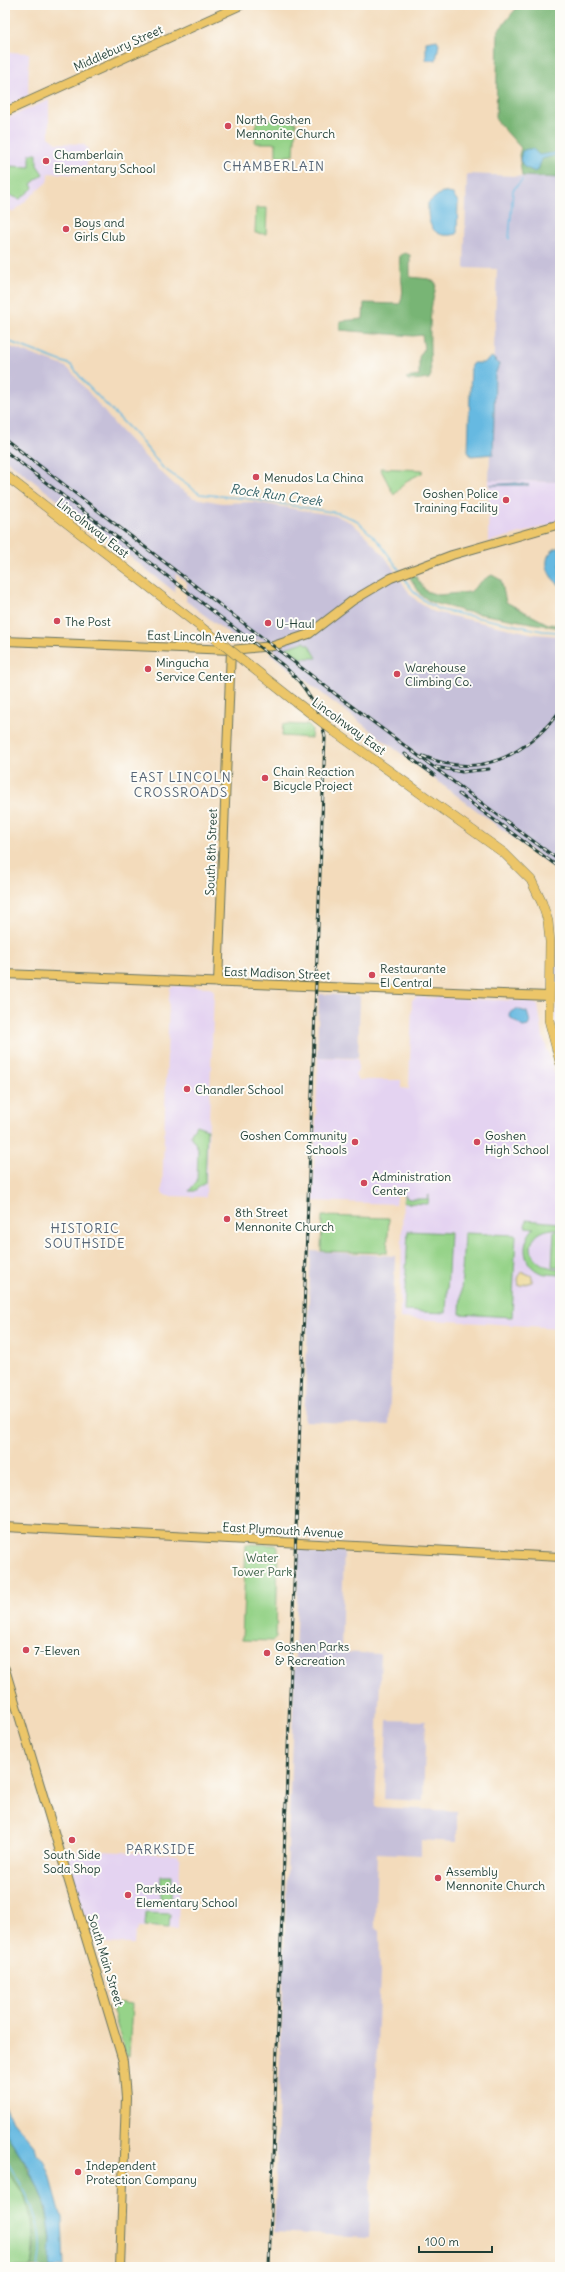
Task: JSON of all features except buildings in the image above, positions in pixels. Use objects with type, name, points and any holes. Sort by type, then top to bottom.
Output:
[{"type":"highway","name":"Lincolnway East","points":[[5,475],[335,732],[504,853],[525,872],[539,895],[548,921],[550,942],[550,1028],[560,1062]]},
{"type":"main road","name":"Middlebury Street","points":[[5,112],[241,5]]},
{"type":"main road","name":"East Lincoln Avenue","points":[[5,641],[230,650],[269,647],[309,634],[357,597],[391,578],[487,544],[560,524]]},
{"type":"main road","name":"South 8th Street","points":[[218,983],[230,650]]},
{"type":"main road","name":"East Madison Street","points":[[5,974],[549,996]]},
{"type":"main road","name":"East Plymouth Avenue","points":[[5,1527],[560,1557]]},
{"type":"main road","name":"South Main Street","points":[[5,1669],[123,2061],[126,2083],[120,2267]]},
{"type":"shaded area","points":[[6,52],[29,53],[28,96],[5,106]]},
{"type":"shaded area","name":"Chamberlain Elementary School","points":[[49,100],[49,137],[57,143],[83,144],[88,148],[86,175],[49,173],[47,182],[13,212],[5,207],[5,119]]},
{"type":"shaded area","points":[[467,174],[560,178],[560,482],[489,480],[497,269],[464,268]]},
{"type":"shaded area","points":[[5,345],[64,366],[70,370],[116,426],[151,463],[176,486],[194,498],[222,503],[254,502],[337,516],[352,523],[364,534],[386,558],[410,594],[418,602],[434,612],[534,634],[560,636],[560,872],[437,781],[269,653],[277,652],[262,640],[241,643],[186,601],[187,582],[176,574],[175,592],[5,459]]},
{"type":"shaded area","points":[[489,480],[560,482],[560,522],[488,542]]},
{"type":"shaded area","points":[[560,929],[560,989],[557,987],[554,978],[554,955]]},
{"type":"shaded area","name":"Chandler School","points":[[173,986],[210,987],[214,991],[206,1197],[167,1196],[162,1193],[169,998],[170,988]]},
{"type":"shaded area","points":[[319,994],[360,996],[358,1058],[317,1057]]},
{"type":"shaded area","name":"Goshen High School","points":[[416,997],[530,1001],[538,1005],[543,1036],[560,1090],[560,1328],[400,1318],[403,1194],[397,1193],[395,1204],[313,1201],[318,1057],[358,1059],[358,1071],[355,1075],[358,1080],[401,1080],[401,1088],[409,1089],[412,1000]]},
{"type":"shaded area","points":[[560,1002],[560,1048],[553,1013]]},
{"type":"shaded area","points":[[311,1251],[395,1256],[389,1425],[304,1421]]},
{"type":"shaded area","points":[[299,1546],[344,1548],[341,1652],[381,1654],[375,1807],[457,1811],[457,1842],[421,1840],[421,1855],[377,1853],[375,1926],[379,1930],[380,1974],[369,2237],[274,2232]]},
{"type":"shaded area","points":[[387,1720],[426,1721],[423,1801],[384,1799]]},
{"type":"shaded area","name":"Parkside Elementary School","points":[[82,1850],[177,1855],[180,1860],[178,1929],[139,1927],[135,1934],[134,1944],[92,1943],[68,1862],[69,1855]]},
{"type":"green space","points":[[519,5],[560,5],[560,178],[522,176],[519,155],[521,148],[496,120],[498,31]]},
{"type":"green space","points":[[257,119],[292,120],[296,123],[294,154],[290,156],[276,156],[276,143],[255,143]]},
{"type":"green space","points":[[30,154],[37,154],[37,165],[43,174],[31,184],[33,188],[20,199],[11,196],[8,193],[8,166],[30,167]]},
{"type":"green space","points":[[256,208],[267,208],[266,234],[255,233]]},
{"type":"green space","points":[[405,253],[410,255],[410,277],[429,279],[436,283],[430,318],[431,375],[429,379],[408,380],[406,378],[419,376],[419,357],[424,349],[422,335],[413,336],[340,330],[340,321],[363,319],[364,303],[400,304],[403,292],[399,261],[400,255]]},
{"type":"green space","points":[[380,468],[423,470],[422,473],[406,481],[394,495]]},
{"type":"green space","points":[[414,574],[426,591],[438,595],[470,592],[483,580],[492,575],[501,580],[506,602],[548,624],[560,625],[560,628],[463,611],[431,602],[421,595],[409,576]]},
{"type":"green space","points":[[304,642],[310,646],[317,658],[300,658],[286,648]]},
{"type":"green space","points":[[283,724],[308,725],[312,729],[311,738],[282,736]]},
{"type":"green space","points":[[196,1125],[207,1129],[205,1183],[194,1191],[189,1191],[197,1181],[198,1148],[190,1135]]},
{"type":"green space","points":[[405,1195],[408,1199],[427,1199],[429,1195],[428,1204],[403,1202]]},
{"type":"green space","points":[[322,1216],[389,1218],[387,1253],[321,1251]]},
{"type":"green space","points":[[526,1220],[560,1223],[560,1229],[548,1230],[539,1234],[533,1240],[531,1247],[532,1254],[538,1261],[547,1266],[560,1269],[560,1275],[541,1273],[534,1269],[530,1264],[525,1252],[525,1246],[530,1233],[534,1228],[525,1227]]},
{"type":"green space","points":[[408,1231],[450,1233],[446,1313],[404,1311]]},
{"type":"green space","points":[[554,1231],[560,1231],[560,1267],[552,1266]]},
{"type":"green space","points":[[464,1233],[516,1235],[512,1317],[460,1314]]},
{"type":"green space","name":"Water Tower Park","points":[[246,1544],[276,1545],[278,1548],[276,1638],[273,1641],[242,1640]]},
{"type":"green space","points":[[161,1876],[172,1876],[171,1899],[160,1899]]},
{"type":"green space","points":[[146,1913],[170,1914],[169,1928],[145,1926]]},
{"type":"green space","points":[[110,2001],[132,2004],[129,2056],[126,2056]]},
{"type":"green space","points":[[5,2132],[26,2164],[41,2195],[50,2229],[50,2267],[31,2267],[34,2249],[32,2221],[25,2197],[5,2168]]},
{"type":"green space","points":[[5,2168],[29,2204],[33,2222],[33,2250],[31,2267],[5,2267]]},
{"type":"sand","points":[[521,1271],[532,1276],[532,1282],[519,1286],[518,1279]]},
{"type":"water","points":[[437,40],[439,44],[436,60],[426,60],[426,42]]},
{"type":"water","points":[[533,149],[539,155],[560,152],[560,154],[542,159],[538,170],[535,172],[524,167],[520,160],[522,151]]},
{"type":"water","points":[[442,192],[453,194],[458,202],[457,234],[442,235],[433,229],[430,224],[428,203]]},
{"type":"water","points":[[492,357],[499,364],[495,375],[493,454],[471,456],[468,452],[471,365],[473,363],[483,363]]},
{"type":"water","points":[[516,483],[529,485],[490,485]]},
{"type":"water","points":[[560,547],[560,585],[551,576],[548,570],[547,559],[549,554]]},
{"type":"water","points":[[516,1009],[527,1012],[530,1022],[528,1026],[523,1027],[511,1018],[509,1013]]},
{"type":"water","points":[[5,2106],[10,2117],[34,2145],[36,2154],[45,2162],[50,2175],[62,2218],[64,2267],[50,2267],[51,2237],[46,2207],[30,2169],[5,2132]]},
{"type":"waterway","points":[[509,239],[513,190],[522,180]]},
{"type":"waterway","name":"Rock Run Creek","points":[[5,340],[71,365],[85,383],[136,435],[163,468],[200,494],[251,499],[338,513],[356,520],[379,542],[400,571]]},
{"type":"waterway","name":"Rock Run Creek","points":[[403,576],[419,596],[429,604],[441,610],[543,631],[560,632]]},
{"type":"waterway","points":[[5,2159],[21,2184],[33,2210],[40,2238],[38,2267]]},
{"type":"railway","points":[[5,439],[338,696],[560,861]]},
{"type":"railway","points":[[5,451],[284,666],[311,698],[320,717],[325,737],[269,2267]]},
{"type":"railway","points":[[423,756],[444,763],[463,765],[482,764],[499,759],[516,751],[532,740],[560,711]]},
{"type":"railway","points":[[405,754],[434,775]]},
{"type":"railway","points":[[436,767],[462,772],[489,769]]},
{"type":"railway","points":[[459,794],[560,868]]},
{"type":"place","name":"North Goshen Mennonite Church","points":[[228,126]]},
{"type":"place","name":"Chamberlain Elementary School","points":[[46,161]]},
{"type":"place","name":"Boys and Girls Club","points":[[66,229]]},
{"type":"place","name":"Menudos La China","points":[[256,477]]},
{"type":"place","name":"Goshen Police Training Facility","points":[[506,500]]},
{"type":"place","name":"The Post","points":[[57,621]]},
{"type":"place","name":"U-Haul","points":[[268,623]]},
{"type":"place","name":"Mingucha Service Center","points":[[148,669]]},
{"type":"place","name":"Warehouse Climbing Co.","points":[[397,674]]},
{"type":"place","name":"Chain Reaction Bicycle Project","points":[[265,778]]},
{"type":"place","name":"Restaurante El Central","points":[[372,975]]},
{"type":"place","name":"Chandler School","points":[[187,1089]]},
{"type":"place","name":"Goshen Community Schools","points":[[355,1142]]},
{"type":"place","name":"Goshen High School","points":[[477,1142]]},
{"type":"place","name":"Administration Center","points":[[364,1183]]},
{"type":"place","name":"8th Street Mennonite Church","points":[[227,1219]]},
{"type":"place","name":"7-Eleven","points":[[26,1650]]},
{"type":"place","name":"Goshen Parks & Recreation","points":[[267,1653]]},
{"type":"place","name":"South Side Soda Shop","points":[[72,1840]]},
{"type":"place","name":"Assembly Mennonite Church","points":[[438,1878]]},
{"type":"place","name":"Parkside Elementary School","points":[[128,1895]]},
{"type":"place","name":"Independent Protection Company","points":[[78,2172]]},
{"type":"district","name":"CHAMBERLAIN","points":[[274,166]]},
{"type":"district","name":"EAST LINCOLN CROSSROADS","points":[[181,784]]},
{"type":"district","name":"HISTORIC SOUTHSIDE","points":[[85,1236]]},
{"type":"district","name":"PARKSIDE","points":[[161,1849]]}]
